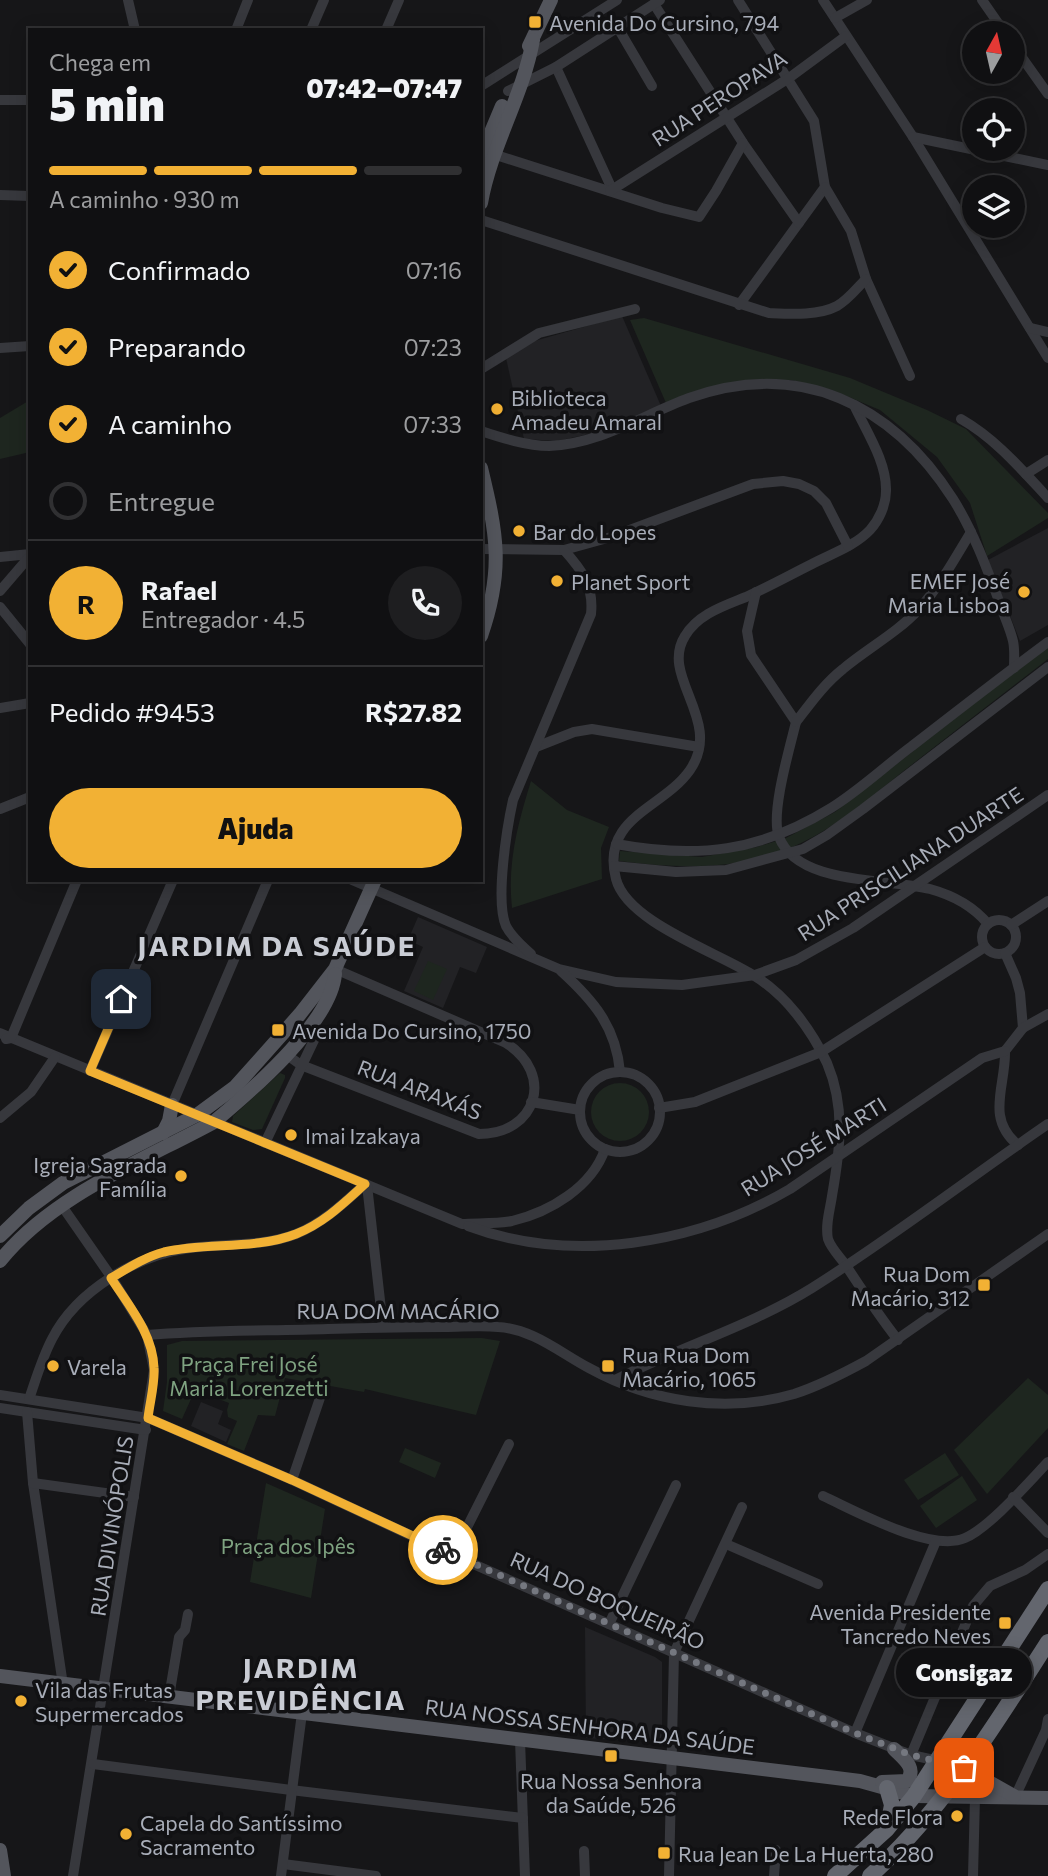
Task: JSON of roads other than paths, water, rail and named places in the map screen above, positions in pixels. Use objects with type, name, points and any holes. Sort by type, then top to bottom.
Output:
[{"type":"highway","points":[[835,1876],[887,1829],[914,1796],[1048,1589]]},
{"type":"highway","points":[[870,1876],[901,1847],[964,1768],[1048,1642]]},
{"type":"highway","points":[[1026,1676],[1048,1662]]},
{"type":"highway","points":[[887,1788],[892,1805],[887,1829]]},
{"type":"main road","points":[[483,183],[486,154],[551,0]]},
{"type":"main road","points":[[483,476],[497,549],[494,586],[483,628]]},
{"type":"main road","points":[[0,1261],[17,1240],[82,1193],[214,1122],[287,1055],[309,1029],[331,987],[335,969],[374,884]]},
{"type":"main road","points":[[0,1236],[29,1208],[63,1183],[197,1115],[235,1087],[300,1014],[335,969]]},
{"type":"main road","points":[[287,1055],[284,1047],[295,1030],[300,1014]]},
{"type":"main road","points":[[163,1133],[173,1105]]},
{"type":"main road","name":"RUA NOSSA SENHORA DA SAÚDE","points":[[0,1676],[860,1781],[914,1796],[1048,1798]]},
{"type":"main road","points":[[860,1781],[900,1782],[909,1779],[910,1767],[894,1749]]},
{"type":"main road","name":"RUA DO BOQUEIRÃO","points":[[939,1761],[964,1768],[1015,1797]]},
{"type":"main road","points":[[0,1850],[4,1876]]},
{"type":"street","points":[[128,0],[135,28]]},
{"type":"street","points":[[237,28],[248,0]]},
{"type":"street","points":[[313,28],[324,0]]},
{"type":"street","points":[[483,85],[528,52],[617,0]]},
{"type":"street","points":[[738,0],[814,121],[825,187],[851,231],[866,279],[911,376]]},
{"type":"street","points":[[823,0],[913,137],[1048,358]]},
{"type":"street","points":[[835,18],[867,0]]},
{"type":"street","points":[[982,0],[997,21]]},
{"type":"street","points":[[387,28],[394,2]]},
{"type":"street","points":[[514,89],[556,66],[657,2],[743,143],[799,222]]},
{"type":"street","points":[[618,28],[652,86]]},
{"type":"street","name":"RUA PEROPAVA","points":[[611,190],[789,78],[846,36]]},
{"type":"street","points":[[1026,63],[1048,94]]},
{"type":"street","points":[[556,66],[611,190]]},
{"type":"street","points":[[0,100],[28,100]]},
{"type":"street","points":[[913,137],[1048,165]]},
{"type":"street","points":[[486,154],[611,190],[691,217],[699,217],[743,143]]},
{"type":"street","points":[[739,305],[825,187]]},
{"type":"street","points":[[0,195],[28,196]]},
{"type":"street","points":[[483,221],[769,313],[815,312],[839,305],[866,279]]},
{"type":"street","points":[[483,368],[539,333],[635,310]]},
{"type":"street","points":[[1030,328],[1048,332]]},
{"type":"street","points":[[1,349],[28,346]]},
{"type":"street","points":[[483,431],[547,446],[577,442],[604,435],[695,396],[757,384],[795,385],[818,390],[854,405],[876,417],[919,453],[957,505],[971,532],[1013,641],[1014,668]]},
{"type":"street","points":[[854,405],[885,478],[885,502],[872,528],[848,546],[700,619],[682,641],[680,667],[699,721],[699,747],[693,765],[684,778],[626,825],[616,844],[614,866],[619,888],[634,908],[755,975],[778,994],[800,1018],[821,1052],[832,1079],[839,1108],[841,1138],[828,1233],[830,1243],[898,1340]]},
{"type":"street","points":[[869,438],[871,425],[876,417]]},
{"type":"street","points":[[961,419],[984,432],[1048,498]]},
{"type":"street","points":[[1027,474],[1048,460]]},
{"type":"street","points":[[483,549],[564,550],[611,537],[754,484],[783,481],[814,491],[826,503],[848,546]]},
{"type":"street","points":[[971,532],[934,592],[919,609],[904,624],[841,671],[796,722],[779,801],[778,836],[789,853],[817,870],[914,886],[949,896],[970,907],[988,924]]},
{"type":"street","points":[[542,962],[520,944],[506,925],[501,897],[513,800],[591,614],[592,601],[588,582],[564,550]]},
{"type":"street","points":[[0,557],[28,555]]},
{"type":"street","points":[[0,590],[28,557]]},
{"type":"street","points":[[756,593],[748,621],[748,645],[751,655],[796,722]]},
{"type":"street","points":[[739,600],[748,621]]},
{"type":"street","points":[[0,607],[28,642]]},
{"type":"street","points":[[1013,641],[1034,652]]},
{"type":"street","points":[[616,844],[693,853],[757,843],[802,825],[851,794],[1048,642]]},
{"type":"street","points":[[614,866],[695,872],[726,870],[803,849],[863,809],[1048,667]]},
{"type":"street","points":[[989,687],[1001,702]]},
{"type":"street","points":[[0,708],[28,703]]},
{"type":"street","points":[[547,720],[552,732],[561,737]]},
{"type":"street","points":[[536,747],[574,732],[597,729],[699,747]]},
{"type":"street","points":[[923,738],[936,753]]},
{"type":"street","points":[[851,794],[863,809]]},
{"type":"street","name":"RUA PRISCILIANA DUARTE","points":[[559,970],[616,982],[682,985],[755,975],[796,960],[853,928],[1048,795]]},
{"type":"street","points":[[0,809],[28,798]]},
{"type":"street","points":[[693,853],[695,872]]},
{"type":"street","points":[[4,1037],[76,882]]},
{"type":"street","points":[[90,1071],[172,882]]},
{"type":"street","points":[[173,1105],[267,882]]},
{"type":"street","points":[[374,884],[484,938],[559,970],[584,991],[610,1030],[617,1046],[620,1072]]},
{"type":"street","points":[[1011,925],[1048,901]]},
{"type":"street","points":[[1002,920],[1011,925],[1016,933],[1015,943],[1005,953],[994,954],[985,947],[982,933],[988,924],[1002,920]]},
{"type":"street","points":[[484,938],[500,936],[506,925]]},
{"type":"street","points":[[659,1108],[695,1102],[821,1052],[985,947]]},
{"type":"street","points":[[1005,953],[1016,978],[1023,1028]]},
{"type":"street","points":[[335,969],[506,1042],[530,1065],[534,1080],[531,1102],[580,1110]]},
{"type":"street","points":[[584,991],[587,976]]},
{"type":"street","points":[[1017,1145],[1009,1138],[1001,1124],[999,1104],[1006,1065],[1005,1051],[1023,1028],[1048,1014]]},
{"type":"street","points":[[265,1143],[315,1038],[309,1029]]},
{"type":"street","name":"RUA JOSÉ MARTI","points":[[4,1037],[462,1224],[519,1240],[575,1245],[625,1243],[675,1235],[710,1225],[768,1202],[982,1058],[1005,1051]]},
{"type":"street","name":"RUA ARAXÁS","points":[[287,1055],[301,1065],[479,1134],[498,1133],[516,1124],[531,1102]]},
{"type":"street","points":[[0,1118],[31,1092],[55,1057]]},
{"type":"street","points":[[620,1072],[632,1074],[645,1081],[654,1091],[659,1108],[656,1129],[643,1145],[622,1152],[605,1149],[596,1144],[581,1121],[580,1110],[584,1095],[592,1084],[604,1076],[620,1072]]},
{"type":"street","points":[[615,1380],[768,1312],[811,1288],[1048,1124]]},
{"type":"street","points":[[462,1224],[509,1222],[560,1202],[589,1178],[605,1149]]},
{"type":"street","points":[[29,1399],[47,1350],[58,1330],[86,1296],[111,1278],[163,1253],[272,1241],[295,1234],[318,1224],[366,1184]]},
{"type":"street","points":[[366,1184],[383,1327]]},
{"type":"street","name":"RUA DIVINÓPOLIS","points":[[62,1206],[147,1335],[154,1370],[73,1876]]},
{"type":"street","name":"RUA DOM MACÁRIO","points":[[147,1335],[383,1327],[500,1327],[552,1344],[586,1367],[649,1393],[692,1403],[755,1401],[795,1394],[840,1375],[898,1340],[1048,1234]]},
{"type":"street","name":"RUA DO BOQUEIRÃO","points":[[0,1395],[148,1418],[855,1733],[911,1755],[939,1761]]},
{"type":"street","points":[[292,1480],[321,1395]]},
{"type":"street","points":[[0,1408],[146,1430]]},
{"type":"street","points":[[27,1412],[33,1483],[63,1685]]},
{"type":"street","points":[[453,1555],[509,1444]]},
{"type":"street","points":[[823,1496],[908,1534],[936,1541],[956,1541],[970,1536],[1048,1462]]},
{"type":"street","points":[[33,1483],[134,1497]]},
{"type":"street","points":[[609,1624],[676,1485]]},
{"type":"street","points":[[1013,1497],[1048,1533]]},
{"type":"street","points":[[669,1876],[674,1653],[742,1507]]},
{"type":"street","points":[[855,1733],[936,1541]]},
{"type":"street","points":[[726,1545],[818,1584]]},
{"type":"street","points":[[911,1755],[973,1606],[990,1586],[1024,1570],[1048,1554]]},
{"type":"street","points":[[169,1697],[179,1637],[185,1630],[188,1614]]},
{"type":"street","points":[[302,1713],[282,1870],[376,1876]]},
{"type":"street","points":[[1015,1797],[1047,1726]]},
{"type":"street","points":[[520,1740],[525,1876]]},
{"type":"street","points":[[93,1764],[523,1818]]},
{"type":"street","points":[[973,1876],[975,1797]]},
{"type":"street","points":[[774,1876],[775,1850]]},
{"type":"street","points":[[584,1851],[585,1876]]},
{"type":"place","name":"Avenida Do Cursino, 794","points":[[535,22]]},
{"type":"place","name":"Biblioteca Amadeu Amaral","points":[[497,409]]},
{"type":"place","name":"Bar do Lopes","points":[[519,531]]},
{"type":"place","name":"Planet Sport","points":[[557,581]]},
{"type":"place","name":"EMEF José Maria Lisboa","points":[[1024,592]]},
{"type":"place","name":"Avenida Do Cursino, 1750","points":[[278,1030]]},
{"type":"place","name":"Imai Izakaya","points":[[291,1135]]},
{"type":"place","name":"Igreja Sagrada Família","points":[[181,1176]]},
{"type":"place","name":"Rua Dom Macário, 312","points":[[984,1285]]},
{"type":"place","name":"Varela","points":[[53,1366]]},
{"type":"place","name":"Rua Rua Dom Macário, 1065","points":[[608,1366]]},
{"type":"place","name":"Avenida Presidente Tancredo Neves","points":[[1005,1623]]},
{"type":"place","name":"Vila das Frutas Supermercados","points":[[21,1701]]},
{"type":"place","name":"Rua Nossa Senhora da Saúde, 526","points":[[611,1756]]},
{"type":"place","name":"Consigaz","points":[[964,1768]]},
{"type":"place","name":"Rede Flora","points":[[957,1816]]},
{"type":"place","name":"Capela do Santíssimo Sacramento","points":[[126,1834]]},
{"type":"place","name":"Rua Jean De La Huerta, 280","points":[[664,1853]]},
{"type":"district","name":"JARDIM DA SAÚDE","points":[[277,945]]},
{"type":"district","name":"JARDIM PREVIDÊNCIA","points":[[301,1683]]},
{"type":"park label","name":"Praça Frei José Maria Lorenzetti","points":[[249,1375]]},
{"type":"park label","name":"Praça dos Ipês","points":[[288,1545]]}]
